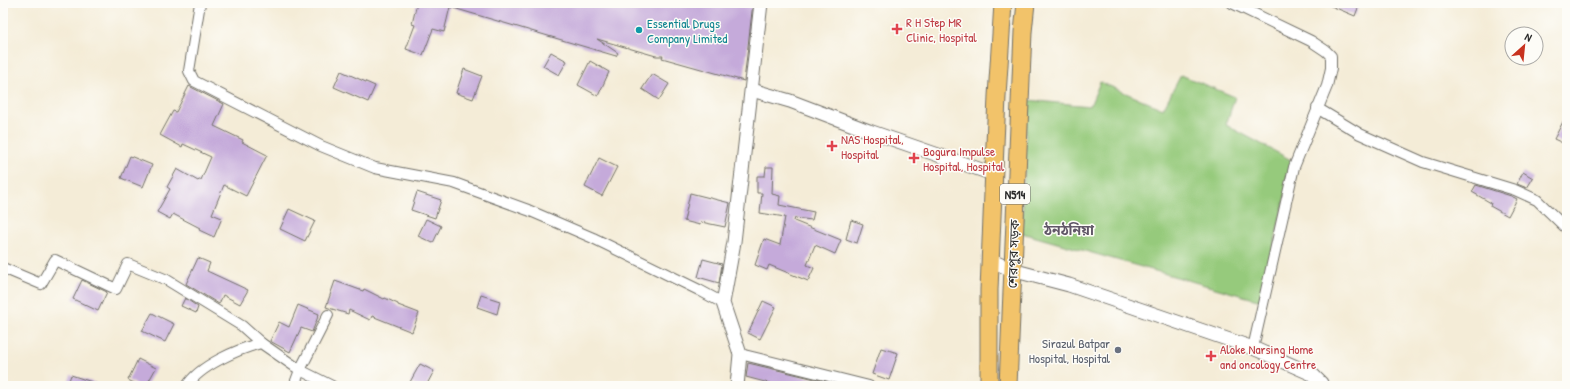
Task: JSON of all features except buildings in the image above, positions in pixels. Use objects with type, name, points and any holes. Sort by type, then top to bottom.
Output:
[{"type":"highway","name":"শেরপুর সড়ক","points":[[989,386],[990,260],[993,174],[1003,3]]},
{"type":"highway","name":"শেরপুর সড়ক","points":[[1008,386],[1023,32],[1026,3]]},
{"type":"street","points":[[200,3],[189,71],[194,81],[321,146],[375,168],[454,182],[579,232],[723,303]]},
{"type":"street","points":[[737,386],[740,354],[723,303],[734,242],[761,3]]},
{"type":"street","points":[[1232,3],[1306,38],[1331,56],[1331,68],[1327,86],[1294,167],[1253,348]]},
{"type":"street","points":[[752,90],[790,101],[869,131],[993,174]]},
{"type":"street","points":[[1317,108],[1360,134],[1423,162],[1515,190],[1536,200],[1567,229]]},
{"type":"street","points":[[3,268],[41,284],[55,260],[116,289],[128,264],[167,280],[242,326],[260,343],[300,370],[332,386]]},
{"type":"street","points":[[990,260],[1012,270],[1083,290],[1253,348],[1312,374],[1322,386]]},
{"type":"street","points":[[294,386],[300,370],[328,315]]},
{"type":"street","points":[[187,386],[191,380],[223,357],[260,343]]},
{"type":"street","points":[[740,354],[868,386]]},
{"type":"green space","points":[[1181,75],[1235,97],[1226,125],[1293,161],[1261,301],[1022,233],[1027,100],[1090,106],[1100,82],[1163,109]]},
{"type":"place","name":"R H Step MR Clinic, Hospital","points":[[897,29]]},
{"type":"place","name":"Essential Drugs Company Limited","points":[[639,30]]},
{"type":"place","name":"NAS Hospital, Hospital","points":[[832,146]]},
{"type":"place","name":"Bogura Impulse Hospital, Hospital","points":[[914,158]]},
{"type":"place","name":"Sirazul Batpar Hospital, Hospital","points":[[1118,350]]},
{"type":"place","name":"Aloke Narsing Home and oncology Centre","points":[[1211,356]]},
{"type":"district","name":"ঠনঠনিয়া","points":[[1069,229]]}]
